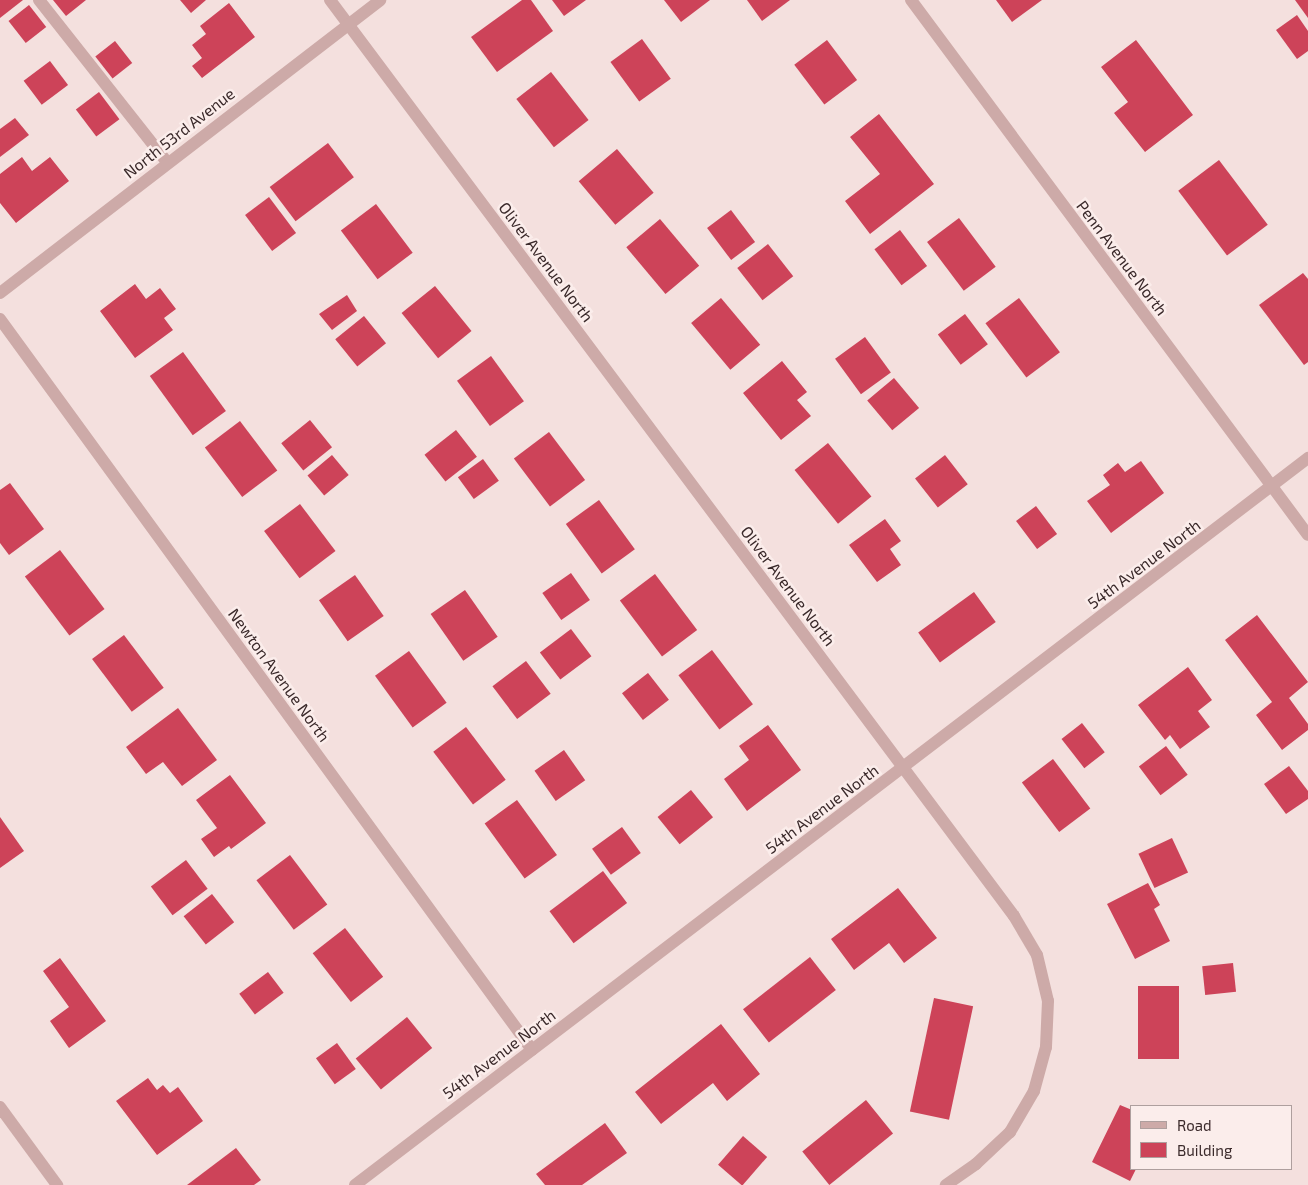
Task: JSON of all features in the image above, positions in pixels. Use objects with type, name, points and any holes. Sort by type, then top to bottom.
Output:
[{"type":"street","points":[[39,0],[167,162]]},
{"type":"street","name":"Oliver Avenue North","points":[[330,0],[1014,916],[1037,955],[1048,1001],[1046,1047],[1034,1091],[1010,1132],[976,1164],[946,1185]]},
{"type":"street","name":"North 53rd Avenue","points":[[0,293],[167,162],[380,0]]},
{"type":"street","name":"Penn Avenue North","points":[[911,0],[1308,536]]},
{"type":"street","name":"Newton Avenue North","points":[[0,319],[532,1050]]},
{"type":"street","name":"54th Avenue North","points":[[355,1185],[1308,458]]},
{"type":"street","points":[[0,1107],[57,1185]]},
{"type":"building","points":[[0,0],[23,0],[0,18]]},
{"type":"building","points":[[53,0],[86,0],[66,16]]},
{"type":"building","points":[[180,0],[206,0],[191,13]]},
{"type":"building","points":[[522,0],[531,0],[553,31],[497,72],[471,37]]},
{"type":"building","points":[[552,0],[586,0],[564,16]]},
{"type":"building","points":[[664,0],[710,0],[681,22]]},
{"type":"building","points":[[747,0],[790,0],[762,21]]},
{"type":"building","points":[[996,0],[1042,0],[1012,22]]},
{"type":"building","points":[[1295,0],[1308,0],[1308,18]]},
{"type":"building","points":[[229,3],[255,37],[202,78],[192,66],[202,58],[192,45],[206,34],[200,26]]},
{"type":"building","points":[[29,5],[46,27],[26,43],[9,21]]},
{"type":"building","points":[[1297,15],[1308,31],[1308,51],[1297,59],[1276,30]]},
{"type":"building","points":[[642,39],[671,79],[639,102],[610,62]]},
{"type":"building","points":[[827,40],[857,80],[824,105],[794,65]]},
{"type":"building","points":[[1136,40],[1193,115],[1145,152],[1114,113],[1128,102],[1101,67]]},
{"type":"building","points":[[115,41],[132,63],[113,78],[95,56]]},
{"type":"building","points":[[50,61],[68,85],[42,105],[24,81]]},
{"type":"building","points":[[551,72],[589,120],[554,147],[516,99]]},
{"type":"building","points":[[99,92],[119,119],[96,137],[76,109]]},
{"type":"building","points":[[879,114],[934,184],[870,234],[845,201],[880,174],[850,137]]},
{"type":"building","points":[[15,118],[29,135],[0,157],[0,129]]},
{"type":"building","points":[[328,143],[354,177],[296,221],[270,187]]},
{"type":"building","points":[[617,149],[654,193],[615,225],[579,181]]},
{"type":"building","points":[[22,157],[32,171],[50,157],[69,181],[16,223],[0,203],[0,174]]},
{"type":"building","points":[[1219,160],[1268,225],[1227,255],[1178,191]]},
{"type":"building","points":[[269,197],[296,233],[272,251],[245,215]]},
{"type":"building","points":[[376,204],[413,253],[378,279],[341,230]]},
{"type":"building","points":[[731,210],[755,242],[731,260],[707,228]]},
{"type":"building","points":[[959,218],[996,267],[964,291],[927,242]]},
{"type":"building","points":[[660,219],[699,266],[666,294],[626,247]]},
{"type":"building","points":[[900,230],[927,266],[902,285],[874,249]]},
{"type":"building","points":[[768,244],[793,276],[763,300],[737,268]]},
{"type":"building","points":[[1303,273],[1308,279],[1308,362],[1304,365],[1259,305]]},
{"type":"building","points":[[135,284],[146,299],[160,288],[176,309],[164,318],[173,330],[135,358],[100,311]]},
{"type":"building","points":[[435,286],[472,331],[438,358],[402,313]]},
{"type":"building","points":[[347,295],[357,311],[332,330],[319,314]]},
{"type":"building","points":[[721,298],[760,345],[730,370],[691,323]]},
{"type":"building","points":[[1019,298],[1060,352],[1026,378],[985,323]]},
{"type":"building","points":[[965,314],[988,344],[961,365],[938,334]]},
{"type":"building","points":[[364,316],[386,343],[357,366],[335,339]]},
{"type":"building","points":[[865,337],[891,373],[861,394],[835,359]]},
{"type":"building","points":[[183,352],[226,411],[193,435],[150,376]]},
{"type":"building","points":[[491,356],[524,401],[490,426],[457,381]]},
{"type":"building","points":[[782,361],[807,392],[797,400],[811,416],[781,440],[743,393]]},
{"type":"building","points":[[894,378],[919,408],[892,430],[867,400]]},
{"type":"building","points":[[310,420],[332,447],[303,470],[281,443]]},
{"type":"building","points":[[240,421],[277,471],[242,497],[205,447]]},
{"type":"building","points":[[456,430],[477,457],[445,481],[424,455]]},
{"type":"building","points":[[549,432],[585,480],[550,506],[514,458]]},
{"type":"building","points":[[828,443],[871,497],[838,524],[795,470]]},
{"type":"building","points":[[332,455],[349,475],[324,495],[307,476]]},
{"type":"building","points":[[945,455],[968,484],[938,508],[915,478]]},
{"type":"building","points":[[483,459],[499,481],[474,499],[458,477]]},
{"type":"building","points":[[1141,461],[1164,493],[1111,533],[1087,501],[1110,485],[1103,475],[1118,463],[1125,472]]},
{"type":"building","points":[[10,483],[44,529],[9,555],[0,543],[0,490]]},
{"type":"building","points":[[599,500],[635,549],[602,573],[566,524]]},
{"type":"building","points":[[300,504],[336,551],[300,578],[264,531]]},
{"type":"building","points":[[1036,506],[1057,534],[1037,549],[1016,521]]},
{"type":"building","points":[[885,519],[901,541],[890,549],[901,565],[877,582],[849,545]]},
{"type":"building","points":[[60,550],[105,609],[69,636],[25,576]]},
{"type":"building","points":[[571,573],[590,600],[561,620],[542,593]]},
{"type":"building","points":[[655,574],[697,630],[662,656],[620,600]]},
{"type":"building","points":[[355,575],[384,616],[348,641],[319,600]]},
{"type":"building","points":[[465,590],[498,637],[463,661],[431,614]]},
{"type":"building","points":[[974,592],[996,622],[940,662],[918,633]]},
{"type":"building","points":[[1257,615],[1308,682],[1289,698],[1308,724],[1308,730],[1282,750],[1256,715],[1272,702],[1225,640]]},
{"type":"building","points":[[571,629],[591,656],[560,680],[540,652]]},
{"type":"building","points":[[124,635],[164,688],[132,712],[92,659]]},
{"type":"building","points":[[712,650],[753,704],[719,730],[678,675]]},
{"type":"building","points":[[409,651],[447,703],[413,727],[375,676]]},
{"type":"building","points":[[526,661],[551,694],[517,719],[492,686]]},
{"type":"building","points":[[1188,667],[1212,700],[1198,711],[1210,727],[1180,749],[1170,735],[1165,740],[1138,705]]},
{"type":"building","points":[[648,673],[669,700],[643,720],[622,693]]},
{"type":"building","points":[[178,708],[217,760],[182,786],[163,762],[146,774],[126,747]]},
{"type":"building","points":[[1082,723],[1105,752],[1084,768],[1062,739]]},
{"type":"building","points":[[768,725],[801,770],[747,811],[724,779],[749,760],[739,746]]},
{"type":"building","points":[[466,727],[506,780],[473,804],[433,752]]},
{"type":"building","points":[[1166,746],[1188,775],[1161,795],[1139,766]]},
{"type":"building","points":[[564,750],[585,780],[556,801],[535,771]]},
{"type":"building","points":[[1053,759],[1090,809],[1059,832],[1022,782]]},
{"type":"building","points":[[1289,766],[1308,791],[1308,799],[1286,814],[1264,784]]},
{"type":"building","points":[[230,775],[266,823],[231,849],[229,846],[214,857],[201,839],[217,828],[196,800]]},
{"type":"building","points":[[691,790],[713,817],[680,844],[658,817]]},
{"type":"building","points":[[517,800],[557,855],[525,879],[485,824]]},
{"type":"building","points":[[0,817],[24,851],[0,868]]},
{"type":"building","points":[[622,827],[641,853],[611,875],[592,849]]},
{"type":"building","points":[[1172,838],[1188,872],[1155,888],[1138,854]]},
{"type":"building","points":[[290,855],[327,905],[294,930],[256,880]]},
{"type":"building","points":[[186,860],[208,889],[173,915],[151,886]]},
{"type":"building","points":[[603,871],[627,903],[574,943],[549,911]]},
{"type":"building","points":[[1148,883],[1160,905],[1154,909],[1170,941],[1135,959],[1107,904]]},
{"type":"building","points":[[898,888],[937,938],[904,963],[889,943],[854,970],[831,939]]},
{"type":"building","points":[[212,894],[234,922],[206,945],[184,916]]},
{"type":"building","points":[[345,928],[383,977],[351,1002],[313,953]]},
{"type":"building","points":[[810,957],[836,990],[769,1042],[743,1009]]},
{"type":"building","points":[[60,958],[106,1021],[69,1048],[50,1021],[69,1007],[43,971]]},
{"type":"building","points":[[1233,963],[1236,992],[1205,995],[1202,966]]},
{"type":"building","points":[[268,972],[284,993],[255,1014],[239,994]]},
{"type":"building","points":[[1138,986],[1179,986],[1179,1059],[1138,1059]]},
{"type":"building","points":[[934,998],[973,1006],[949,1120],[910,1111]]},
{"type":"building","points":[[407,1017],[432,1048],[381,1090],[356,1059]]},
{"type":"building","points":[[721,1024],[760,1074],[727,1101],[713,1083],[661,1124],[635,1092]]},
{"type":"building","points":[[337,1043],[356,1069],[335,1084],[316,1058]]},
{"type":"building","points":[[148,1078],[157,1090],[163,1085],[170,1093],[178,1087],[203,1121],[157,1155],[116,1101]]},
{"type":"building","points":[[866,1100],[893,1133],[829,1185],[802,1152]]},
{"type":"building","points":[[1120,1105],[1130,1109],[1130,1170],[1136,1170],[1130,1181],[1092,1162]]},
{"type":"building","points":[[605,1123],[627,1153],[582,1185],[545,1185],[536,1174]]},
{"type":"building","points":[[743,1136],[767,1157],[743,1185],[718,1165]]},
{"type":"building","points":[[236,1148],[261,1180],[254,1185],[187,1185]]}]
